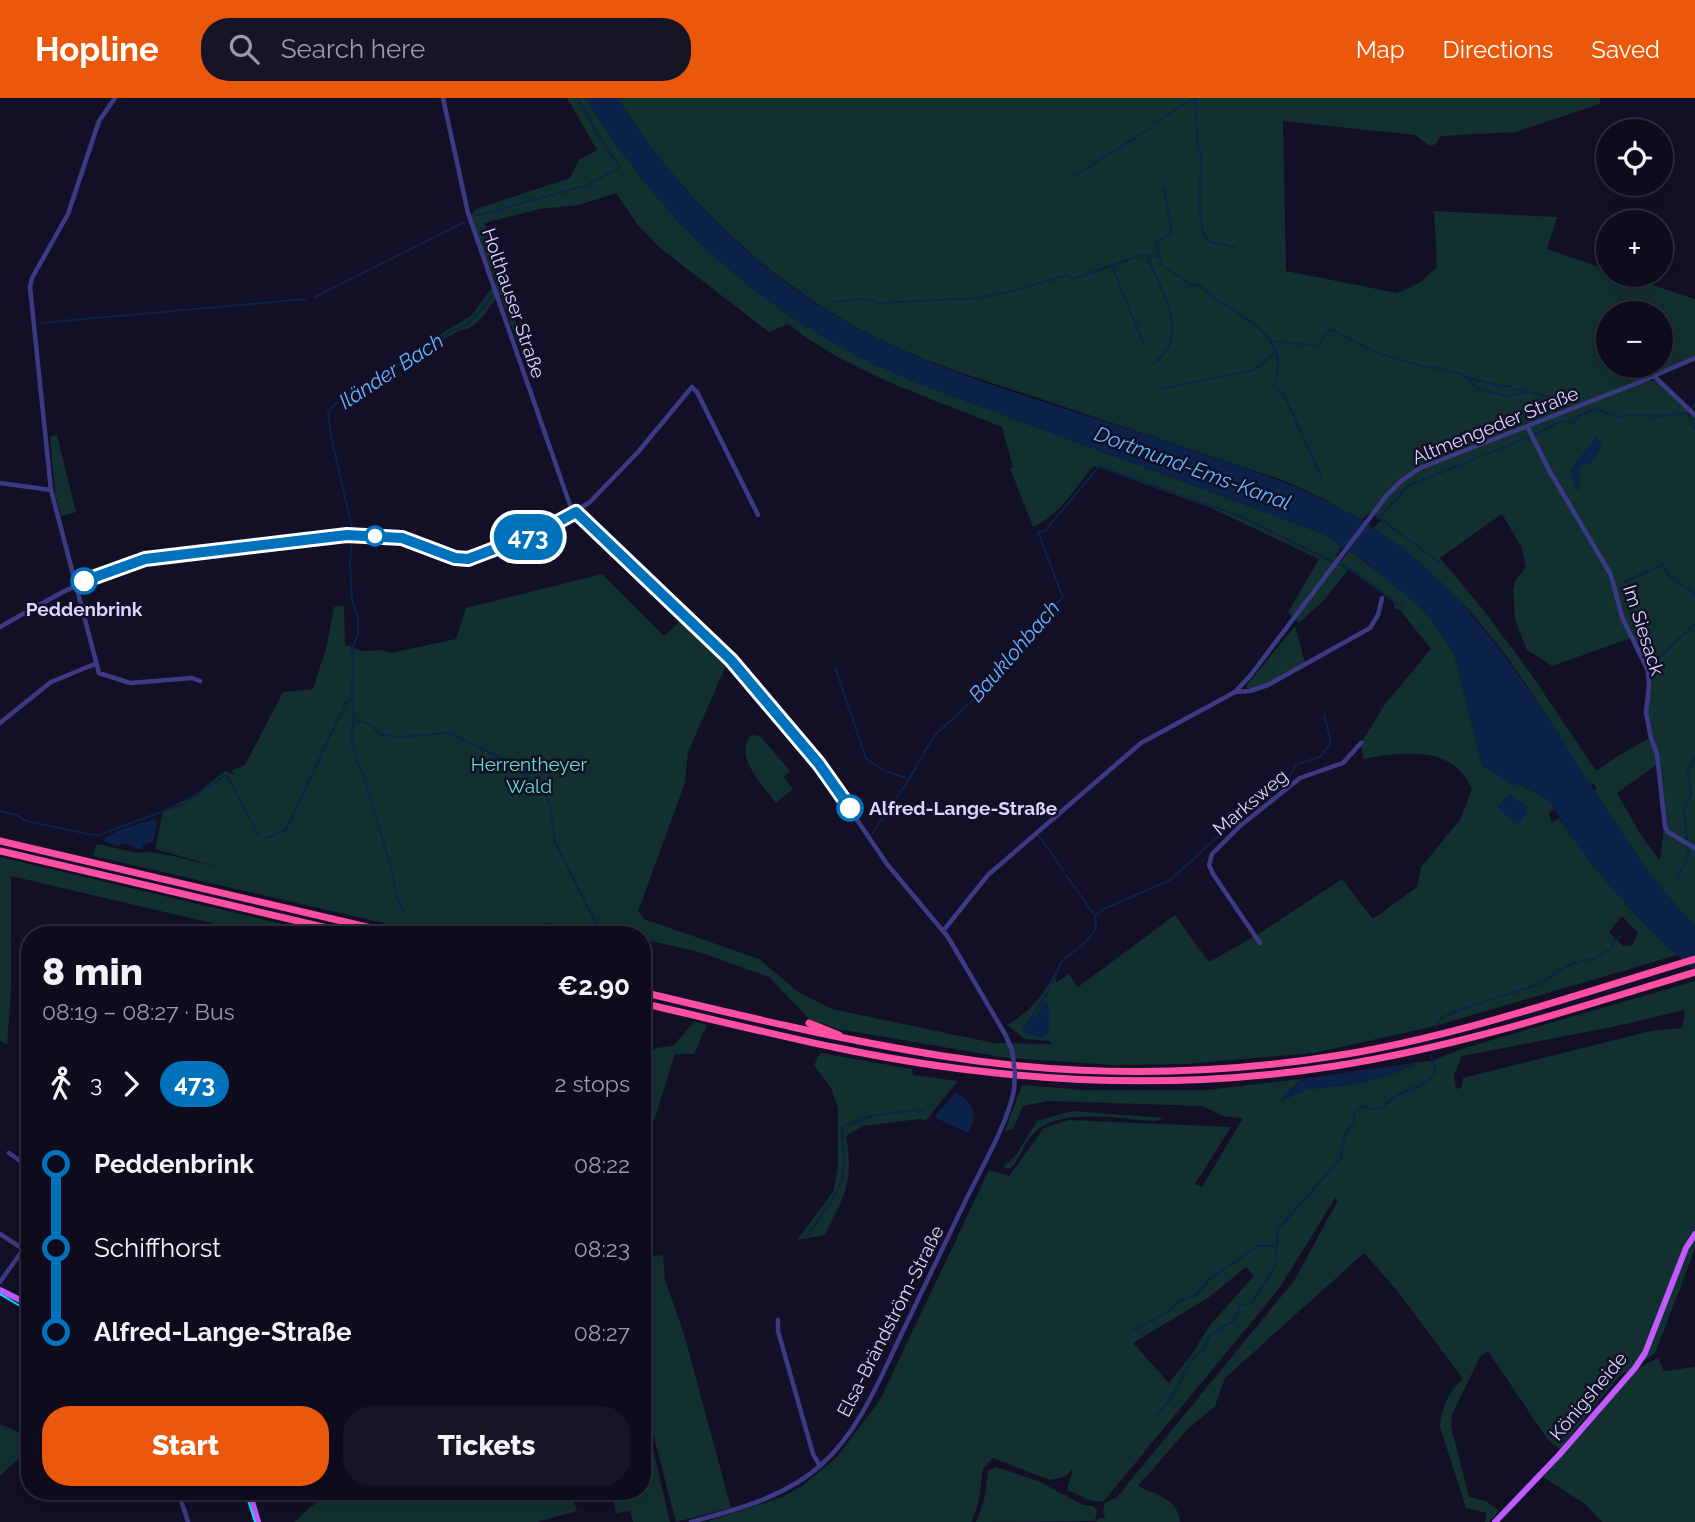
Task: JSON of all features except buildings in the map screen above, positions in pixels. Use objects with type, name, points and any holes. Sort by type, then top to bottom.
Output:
[{"type":"highway","points":[[0,841],[363,926]]},
{"type":"highway","points":[[0,851],[319,926]]},
{"type":"highway","points":[[651,994],[846,1039],[957,1058],[1073,1069],[1147,1071],[1254,1066],[1341,1055],[1451,1032],[1695,959]]},
{"type":"highway","points":[[651,1005],[841,1048],[966,1070],[1085,1080],[1155,1081],[1280,1073],[1390,1056],[1468,1039],[1695,972]]},
{"type":"highway","points":[[809,1023],[846,1039]]},
{"type":"main road","name":"Königsheide","points":[[1495,1522],[1559,1455],[1635,1368],[1649,1343],[1686,1248],[1695,1234]]},
{"type":"main road","points":[[0,1290],[21,1300]]},
{"type":"main road","points":[[252,1500],[258,1522]]},
{"type":"street","points":[[115,98],[99,121],[64,225],[31,282],[51,490],[99,673],[130,683],[192,678],[200,681]]},
{"type":"street","name":"Holthauser Straße","points":[[443,98],[468,214],[570,505],[576,512]]},
{"type":"street","name":"Altmengeder Straße","points":[[1673,368],[1695,358]]},
{"type":"street","name":"Altmengeder Straße","points":[[1235,692],[1250,676],[1367,519],[1401,481],[1420,468],[1649,378]]},
{"type":"street","points":[[1656,378],[1695,415]]},
{"type":"street","points":[[0,627],[75,585],[145,559],[353,535],[402,538],[455,558],[468,559],[530,536],[576,512],[611,482],[692,387],[758,515]]},
{"type":"street","name":"Im Siesack","points":[[1527,426],[1549,470],[1611,575],[1622,617],[1647,671],[1650,685],[1646,713],[1657,754],[1665,827],[1668,832],[1694,847]]},
{"type":"street","points":[[0,483],[51,490]]},
{"type":"street","points":[[576,512],[731,660],[829,777],[887,864],[943,931],[988,875],[1141,743],[1235,692],[1250,691],[1268,685],[1370,628],[1378,615],[1382,598]]},
{"type":"street","points":[[0,723],[51,682],[95,664]]},
{"type":"street","name":"Marksweg","points":[[1260,943],[1210,870],[1209,860],[1212,854],[1240,826],[1300,778],[1343,763],[1361,743]]},
{"type":"street","name":"Elsa-Brändström-Straße","points":[[691,1522],[780,1493],[820,1466],[848,1435],[868,1402],[1008,1112],[1014,1090],[1012,1050],[1002,1028],[943,931]]},
{"type":"street","points":[[9,1153],[21,1162]]},
{"type":"street","points":[[0,1234],[21,1248]]},
{"type":"street","points":[[0,1282],[21,1252]]},
{"type":"street","points":[[778,1320],[778,1331],[802,1416],[813,1454],[820,1466]]},
{"type":"street","points":[[181,1500],[188,1522]]},
{"type":"green space","name":"Herrentheyer Wald","points":[[567,98],[586,98],[617,146],[689,232],[729,269],[772,303],[818,334],[868,361],[920,384],[1321,533],[1342,546],[1336,556],[1341,561],[1349,551],[1391,581],[1424,611],[1454,653],[1482,766],[1549,801],[1554,809],[1549,813],[1552,823],[1559,818],[1614,890],[1677,955],[1435,1026],[1314,1053],[1186,1064],[1112,1065],[1007,1058],[838,1029],[809,1019],[769,977],[699,952],[651,941],[651,926],[566,926],[545,923],[532,926],[396,926],[93,856],[97,844],[138,853],[173,856],[225,869],[155,849],[163,811],[193,796],[225,771],[234,775],[232,770],[245,765],[283,692],[313,689],[327,645],[334,607],[344,606],[345,645],[362,651],[384,650],[390,653],[456,639],[466,608],[602,574],[663,635],[686,616],[731,660],[688,752],[685,783],[638,911],[644,919],[759,959],[798,992],[832,1009],[994,1043],[1051,1044],[1050,1041],[1025,1039],[1007,1025],[1036,1002],[1055,972],[1056,983],[1069,974],[1078,987],[1175,915],[1209,962],[1257,935],[1342,879],[1373,919],[1417,887],[1421,867],[1460,820],[1472,789],[1452,764],[1425,754],[1394,754],[1363,759],[1361,743],[1385,704],[1431,649],[1400,610],[1394,608],[1394,603],[1349,569],[1324,600],[1299,623],[1288,612],[1319,559],[1211,508],[1094,466],[1051,516],[1033,527],[1010,468],[1013,467],[1002,427],[863,370],[811,341],[788,324],[769,332],[660,248],[637,224],[616,193],[579,205],[540,209],[484,223],[523,345],[519,347],[500,295],[473,326],[460,330],[390,372],[388,370],[437,336],[471,316],[496,282],[469,217],[476,209],[570,178],[579,160],[597,150]],"holes":[[[1622,916],[1638,933],[1632,945],[1623,946],[1609,932]]]},
{"type":"green space","points":[[617,98],[1600,98],[1600,104],[1516,132],[1441,136],[1436,144],[1430,146],[1415,135],[1283,121],[1286,271],[1397,293],[1419,283],[1437,267],[1434,211],[1557,217],[1547,249],[1596,266],[1596,287],[1658,287],[1695,299],[1695,358],[1673,368],[1673,301],[1596,301],[1596,378],[1646,378],[1659,381],[1695,415],[1695,926],[1629,844],[1594,791],[1596,788],[1593,783],[1590,784],[1521,677],[1490,636],[1439,581],[1374,528],[1381,520],[1370,513],[1361,520],[1282,480],[966,374],[916,356],[868,334],[810,299],[747,250],[690,194],[664,164]],"holes":[[[1502,514],[1522,548],[1526,567],[1515,581],[1513,591],[1515,620],[1527,650],[1552,666],[1631,638],[1649,677],[1646,713],[1650,738],[1596,771],[1529,671],[1440,558]],[[1659,763],[1664,827],[1660,860],[1642,837],[1617,793]]]},
{"type":"green space","points":[[57,435],[76,512],[61,516],[55,493],[50,436]]},
{"type":"green space","points":[[1295,626],[1305,663],[1268,685],[1250,691],[1246,686]]},
{"type":"green space","points":[[751,735],[760,736],[790,771],[783,777],[793,789],[776,803],[747,761],[746,743]]},
{"type":"green space","points":[[0,857],[291,926],[224,926],[11,876],[11,990],[7,1045],[0,1040]]},
{"type":"green space","points":[[1695,981],[1695,1249],[1655,1353],[1635,1368],[1621,1374],[1560,1449],[1548,1440],[1488,1351],[1480,1357],[1452,1415],[1451,1427],[1469,1497],[1486,1501],[1499,1511],[1489,1522],[1485,1522],[1487,1513],[1466,1508],[1440,1427],[1447,1400],[1463,1379],[1399,1293],[1364,1253],[1225,1378],[1215,1406],[1186,1431],[1138,1486],[1171,1502],[1180,1522],[1096,1522],[1099,1518],[1105,1518],[1105,1503],[1117,1497],[1294,1281],[1337,1202],[1336,1197],[1278,1290],[1103,1502],[1089,1500],[1067,1490],[1073,1469],[1064,1477],[1050,1480],[993,1458],[983,1468],[979,1500],[972,1522],[705,1522],[782,1497],[802,1486],[836,1458],[880,1400],[989,1170],[1009,1176],[1044,1128],[1068,1120],[1231,1127],[1195,1184],[1202,1187],[1243,1118],[1226,1117],[1202,1106],[1048,1101],[1023,1106],[1013,1129],[1005,1131],[1022,1085],[1083,1090],[1206,1090],[1301,1079],[1282,1100],[1308,1089],[1357,1084],[1464,1048]],"holes":[[[1685,1010],[1682,1028],[1651,1031],[1463,1078],[1462,1087],[1456,1089],[1454,1075],[1462,1056]],[[1246,1267],[1254,1276],[1210,1325],[1169,1383],[1133,1343],[1208,1298]]]},
{"type":"green space","points":[[694,1022],[707,1025],[694,1054],[675,1054],[654,1121],[651,1118],[651,1052],[656,1048],[673,1046]]},
{"type":"green space","points":[[820,1053],[912,1069],[913,1075],[958,1081],[926,1120],[863,1126],[846,1136],[848,1177],[838,1209],[825,1235],[797,1240],[833,1192],[838,1168],[838,1108],[831,1088],[814,1065]]},
{"type":"green space","points":[[1072,1111],[1164,1118],[1156,1121],[1092,1116],[1059,1120],[1034,1133],[1010,1169],[1003,1167],[1016,1155],[1037,1121]]},
{"type":"green space","points":[[663,1255],[665,1280],[684,1334],[731,1508],[676,1522],[651,1426],[651,1256]]},
{"type":"green space","points":[[1658,1358],[1664,1371],[1695,1367],[1695,1522],[1602,1522],[1585,1504],[1543,1477],[1640,1367]]},
{"type":"green space","points":[[0,1424],[21,1433],[21,1456],[0,1476]]},
{"type":"green space","points":[[651,1441],[670,1522],[633,1522],[630,1511],[616,1513],[613,1500],[651,1500]]},
{"type":"green space","points":[[996,1467],[1038,1481],[1083,1505],[1094,1506],[1097,1511],[1095,1521],[976,1522],[984,1501],[988,1471]]},
{"type":"green space","points":[[319,1500],[574,1500],[577,1511],[537,1522],[294,1522]]},
{"type":"water","name":"Dortmund-Ems-Kanal","points":[[586,98],[617,98],[672,174],[703,209],[772,272],[849,324],[958,373],[1298,488],[1373,527],[1410,554],[1443,584],[1501,652],[1528,688],[1634,851],[1695,926],[1695,970],[1660,940],[1616,893],[1579,848],[1549,801],[1518,783],[1516,787],[1482,766],[1454,653],[1424,611],[1367,563],[1321,533],[920,384],[868,361],[818,334],[729,269],[689,232],[617,146]]},
{"type":"water","points":[[1596,436],[1602,444],[1590,462],[1591,465],[1580,467],[1579,490],[1575,490],[1571,470]]},
{"type":"water","points":[[1509,794],[1528,807],[1521,822],[1515,824],[1497,807]]},
{"type":"water","points":[[154,819],[157,823],[153,842],[143,845],[143,849],[105,842],[105,838],[119,830]]},
{"type":"water","points":[[1045,1001],[1050,1007],[1047,1034],[1042,1037],[1023,1033],[1022,1028],[1036,1016]]},
{"type":"water","points":[[1414,1063],[1415,1067],[1357,1084],[1308,1089],[1281,1100],[1288,1089],[1293,1090],[1301,1079]]},
{"type":"water","points":[[956,1093],[967,1101],[972,1110],[973,1120],[968,1133],[936,1118],[936,1114]]},
{"type":"waterway","name":"Iländer Bach","points":[[479,215],[588,185],[620,167],[577,98]]},
{"type":"waterway","points":[[1195,98],[1198,148],[1201,152],[1201,224],[1208,241],[1236,248]]},
{"type":"waterway","points":[[1154,123],[1193,99]]},
{"type":"waterway","points":[[1071,178],[1149,129]]},
{"type":"waterway","points":[[1159,257],[1156,242],[1172,233],[1164,188]]},
{"type":"waterway","points":[[315,297],[465,222]]},
{"type":"waterway","name":"Iländer Bach","points":[[482,228],[500,284]]},
{"type":"waterway","points":[[835,302],[864,299],[879,303],[977,298],[1009,292],[1067,275],[1073,279],[1142,255],[1159,257],[1162,266],[1184,279],[1190,286],[1196,284],[1202,287],[1264,333],[1277,356],[1278,370],[1274,385]]},
{"type":"waterway","points":[[1148,259],[1171,314],[1172,328],[1171,341],[1164,353],[1152,364]]},
{"type":"waterway","points":[[1112,266],[1143,343]]},
{"type":"waterway","name":"Iländer Bach","points":[[404,913],[395,892],[393,874],[351,736],[354,722],[354,661],[351,651],[358,635],[358,619],[352,600],[350,562],[353,532],[331,436],[328,411],[410,359],[410,356],[420,352],[423,347],[433,345],[452,330],[470,322],[492,296]]},
{"type":"waterway","points":[[40,323],[306,299]]},
{"type":"waterway","points":[[1317,346],[1330,329],[1377,353],[1464,375],[1478,389],[1508,396],[1528,392],[1556,398],[1567,407]]},
{"type":"waterway","points":[[1271,341],[1313,345]]},
{"type":"waterway","points":[[1161,389],[1254,370],[1277,352]]},
{"type":"waterway","points":[[1469,378],[1510,386],[1515,390],[1526,390]]},
{"type":"waterway","points":[[1277,389],[1283,393],[1322,478]]},
{"type":"waterway","points":[[1692,408],[1695,405]]},
{"type":"waterway","points":[[1534,435],[1561,421],[1574,423],[1578,416],[1597,409],[1617,417],[1631,415]]},
{"type":"waterway","points":[[1635,415],[1689,413]]},
{"type":"waterway","points":[[1688,414],[1695,429]]},
{"type":"waterway","points":[[1437,564],[1439,562],[1379,518],[1408,486],[1529,437]]},
{"type":"waterway","name":"Bauklohbach","points":[[871,835],[906,784],[934,736],[991,683],[1015,651],[1029,638],[1047,611],[1063,598],[1038,532],[1045,531],[1099,466],[1242,517],[1333,562]]},
{"type":"waterway","name":"Bauklohbach","points":[[1339,564],[1355,572],[1398,604]]},
{"type":"waterway","points":[[1623,583],[1663,564],[1668,575],[1695,594]]},
{"type":"waterway","name":"Bauklohbach","points":[[1396,606],[1403,602]]},
{"type":"waterway","points":[[1649,667],[1695,624]]},
{"type":"waterway","points":[[835,667],[866,759],[885,771],[906,778]]},
{"type":"waterway","points":[[266,838],[286,830],[345,704],[353,698]]},
{"type":"waterway","points":[[1298,764],[1320,757],[1331,742],[1324,715]]},
{"type":"waterway","points":[[355,720],[372,725],[379,734],[397,737]]},
{"type":"waterway","points":[[400,737],[447,733],[466,741]]},
{"type":"waterway","points":[[468,742],[512,763],[535,783]]},
{"type":"waterway","points":[[1687,842],[1684,810],[1691,795],[1688,771],[1695,758]]},
{"type":"waterway","points":[[1096,922],[1095,916],[1104,909],[1170,880],[1251,805],[1282,784],[1296,765]]},
{"type":"waterway","points":[[0,811],[17,815],[26,821],[99,835],[183,804],[227,776],[258,834]]},
{"type":"waterway","points":[[537,785],[542,791]]},
{"type":"waterway","points":[[546,795],[551,809],[555,842],[564,860]]},
{"type":"waterway","points":[[1039,836],[1063,870]]},
{"type":"waterway","points":[[1677,878],[1688,858],[1688,847]]},
{"type":"waterway","points":[[566,864],[597,926]]},
{"type":"waterway","points":[[1066,875],[1093,913]]},
{"type":"waterway","points":[[1026,1026],[1046,995],[1062,961],[1086,942],[1095,930],[1096,923]]},
{"type":"waterway","points":[[1435,1028],[1441,1018],[1456,1011],[1542,983],[1558,971],[1595,958],[1612,948],[1614,941],[1622,936]]},
{"type":"waterway","points":[[1157,1415],[1172,1397],[1191,1360],[1204,1348],[1210,1335],[1236,1319],[1240,1305],[1251,1304],[1275,1267],[1278,1229],[1341,1158],[1344,1139],[1354,1122],[1354,1113],[1363,1106],[1370,1109],[1383,1107],[1396,1096],[1426,1082],[1436,1071],[1431,1056]]},
{"type":"waterway","points":[[808,1236],[839,1186],[844,1162],[842,1127],[871,1116],[925,1109]]},
{"type":"waterway","points":[[1131,1332],[1167,1312],[1178,1302],[1196,1295],[1211,1278],[1258,1246],[1275,1246]]},
{"type":"tram line","points":[[0,1294],[21,1307]]},
{"type":"tram line","points":[[248,1500],[255,1522]]},
{"type":"bus line","name":"473","points":[[84,581],[145,559],[347,535],[402,538],[461,560],[475,558],[539,532],[576,512],[731,660],[819,764],[850,808]]},
{"type":"place","name":"Peddenbrink","points":[[84,581]]},
{"type":"place","name":"Alfred-Lange-Straße","points":[[850,808]]}]
